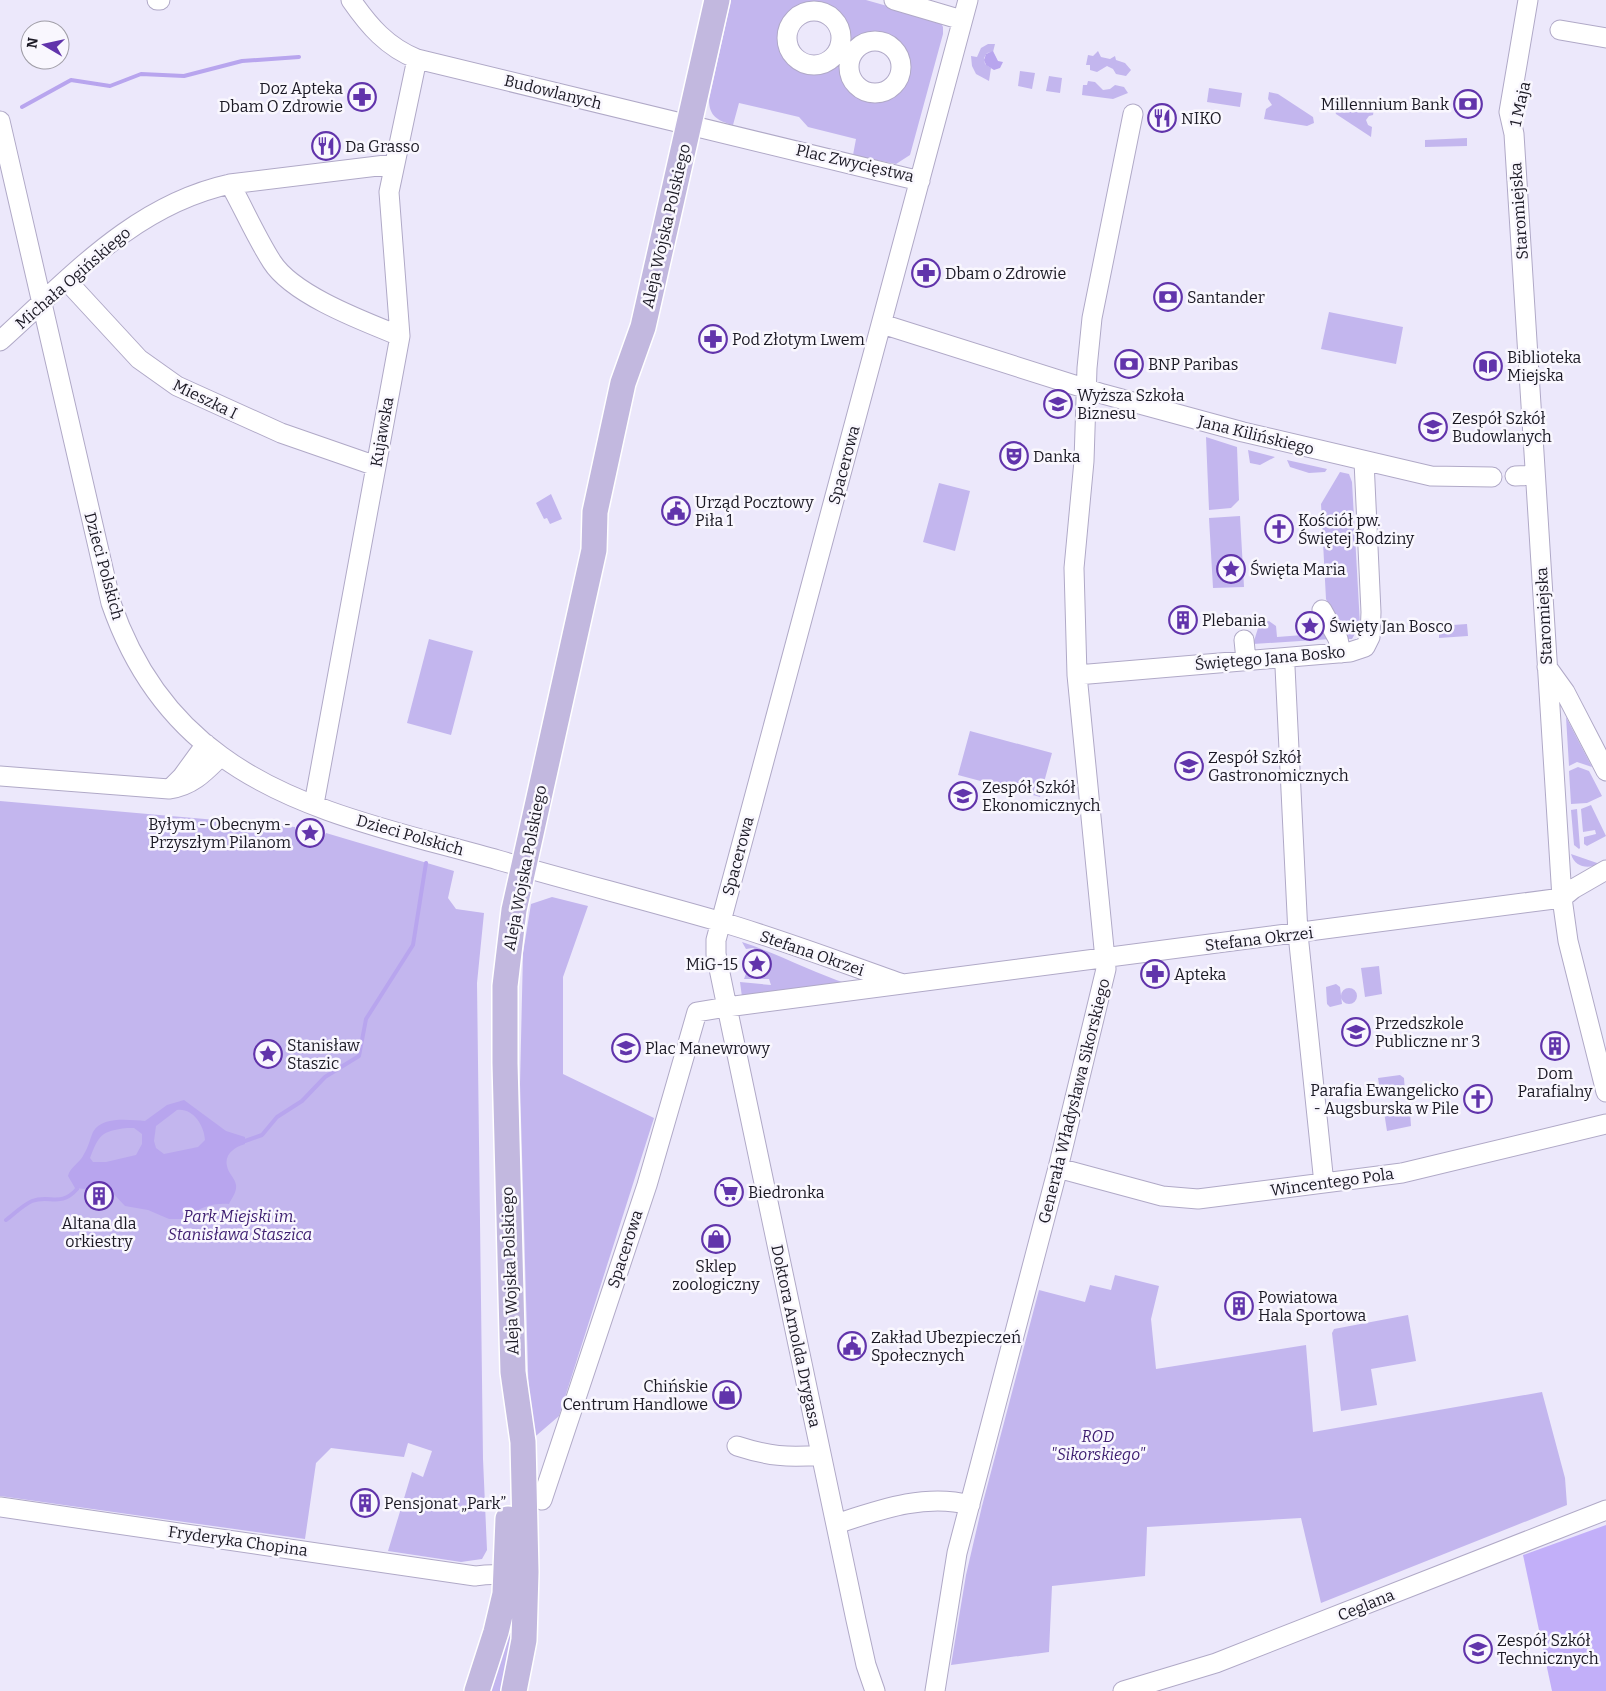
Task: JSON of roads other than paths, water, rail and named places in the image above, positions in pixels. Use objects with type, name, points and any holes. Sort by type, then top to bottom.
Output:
[{"type":"main road","name":"Aleja Wojska Polskiego","points":[[477,1691],[514,1605],[523,1442],[513,1372],[505,1063],[505,986],[512,926],[523,867],[594,550],[609,514],[626,441],[638,386],[643,327],[717,0]]},
{"type":"main road","name":"Aleja Wojska Polskiego","points":[[513,1372],[506,1444],[507,1576],[524,1640],[514,1691]]},
{"type":"street","name":"Budowlanych","points":[[351,0],[365,20],[384,40],[417,59],[689,124]]},
{"type":"street","points":[[894,0],[962,20]]},
{"type":"street","name":"Plac Zwycięstwa","points":[[689,124],[920,181],[968,0]]},
{"type":"street","name":"1 Maja","points":[[1514,134],[1509,112],[1510,97],[1528,0]]},
{"type":"street","name":"1 Maja","points":[[1514,134],[1520,114],[1540,0]]},
{"type":"street","points":[[1560,30],[1606,38]]},
{"type":"street","name":"Kujawska","points":[[314,804],[400,336],[389,192],[417,59]]},
{"type":"street","name":"Generała Władysława Sikorskiego","points":[[935,1691],[952,1576],[1104,983],[1107,958],[1076,674],[1074,568],[1084,462],[1086,388],[1095,296],[1132,114]]},
{"type":"street","name":"Dzieci Polskich","points":[[0,121],[99,558],[116,616],[132,654],[149,682],[174,714],[220,756],[255,778],[314,804],[357,820],[721,922]]},
{"type":"street","name":"Staromiejska","points":[[1514,134],[1562,898],[1568,941],[1606,1092]]},
{"type":"street","name":"Michała Ogińskiego","points":[[0,341],[117,236],[142,220],[209,188],[394,164]]},
{"type":"street","name":"Spacerowa","points":[[542,1500],[646,1185],[697,1012],[728,1007],[716,954],[716,940],[920,181]]},
{"type":"street","points":[[230,184],[272,262],[283,275],[309,294],[400,336]]},
{"type":"street","points":[[34,273],[67,281]]},
{"type":"street","name":"Mieszka I","points":[[67,281],[139,359],[177,386],[281,433],[376,466]]},
{"type":"street","name":"Jana Kilińskiego","points":[[882,324],[1086,388],[1211,424],[1437,477],[1492,477]]},
{"type":"street","points":[[18,325],[47,328]]},
{"type":"street","name":"Świętego Jana Bosko","points":[[1076,674],[1360,651],[1365,647],[1370,637],[1364,461]]},
{"type":"street","points":[[1516,476],[1536,475]]},
{"type":"street","points":[[1322,610],[1338,639],[1341,652]]},
{"type":"street","points":[[1244,640],[1246,660]]},
{"type":"street","points":[[1285,667],[1298,934],[1323,1174]]},
{"type":"street","points":[[1546,667],[1565,692],[1606,771]]},
{"type":"street","points":[[169,789],[182,777],[206,744]]},
{"type":"street","points":[[0,776],[169,789],[193,782],[220,756]]},
{"type":"street","name":"Stefana Okrzei","points":[[728,1007],[1562,898],[1573,888],[1606,870]]},
{"type":"street","name":"Stefana Okrzei","points":[[721,922],[904,985]]},
{"type":"street","name":"Doktora Arnolda Drygasa","points":[[728,1007],[866,1665],[869,1691]]},
{"type":"street","name":"Wincentego Pola","points":[[1058,1168],[1162,1196],[1198,1199],[1402,1173],[1606,1124]]},
{"type":"street","points":[[737,1446],[765,1455],[795,1458],[821,1455]]},
{"type":"street","points":[[836,1524],[925,1500],[943,1500],[970,1505]]},
{"type":"street","name":"Fryderyka Chopina","points":[[0,1507],[475,1576],[507,1576]]},
{"type":"street","name":"Ceglana","points":[[1123,1691],[1216,1663],[1606,1510]]},
{"type":"street","name":"Fryderyka Chopina","points":[[475,1576],[514,1605]]},
{"type":"street","name":"Doktora Arnolda Drygasa","points":[[866,1665],[876,1691]]},
{"type":"waterway","points":[[22,107],[71,80],[110,86],[141,74],[184,76],[242,61],[299,57]]},
{"type":"waterway","points":[[245,1141],[262,1135],[277,1117],[302,1101],[325,1077],[359,1056],[366,1019],[413,945],[426,863]]},
{"type":"waterway","points":[[6,1220],[32,1201],[65,1198],[77,1189]]},
{"type":"place","name":"Doz Apteka Dbam O Zdrowie","points":[[362,97]]},
{"type":"place","name":"Millennium Bank","points":[[1468,104]]},
{"type":"place","name":"NIKO","points":[[1162,118]]},
{"type":"place","name":"Da Grasso","points":[[326,146]]},
{"type":"place","name":"Dbam o Zdrowie","points":[[926,273]]},
{"type":"place","name":"Santander","points":[[1168,297]]},
{"type":"place","name":"Pod Złotym Lwem","points":[[713,339]]},
{"type":"place","name":"BNP Paribas","points":[[1129,364]]},
{"type":"place","name":"Biblioteka Miejska","points":[[1488,366]]},
{"type":"place","name":"Wyższa Szkoła Biznesu","points":[[1058,404]]},
{"type":"place","name":"Zespół Szkół Budowlanych","points":[[1433,427]]},
{"type":"place","name":"Danka","points":[[1014,456]]},
{"type":"place","name":"Urząd Pocztowy Piła 1","points":[[676,511]]},
{"type":"place","name":"Kościół pw. Świętej Rodziny","points":[[1279,529]]},
{"type":"place","name":"Święta Maria","points":[[1231,569]]},
{"type":"place","name":"Plebania","points":[[1183,620]]},
{"type":"place","name":"Święty Jan Bosco","points":[[1310,626]]},
{"type":"place","name":"Zespół Szkół Gastronomicznych","points":[[1189,766]]},
{"type":"place","name":"Zespół Szkół Ekonomicznych","points":[[963,796]]},
{"type":"place","name":"Byłym - Obecnym - Przyszłym Pilanom","points":[[310,833]]},
{"type":"place","name":"MiG-15","points":[[757,964]]},
{"type":"place","name":"Apteka","points":[[1155,974]]},
{"type":"place","name":"Przedszkole Publiczne nr 3","points":[[1356,1032]]},
{"type":"place","name":"Dom Parafialny","points":[[1555,1046]]},
{"type":"place","name":"Plac Manewrowy","points":[[626,1048]]},
{"type":"place","name":"Stanisław Staszic","points":[[268,1054]]},
{"type":"place","name":"Parafia Ewangelicko - Augsburska w Pile","points":[[1478,1099]]},
{"type":"place","name":"Biedronka","points":[[729,1192]]},
{"type":"place","name":"Altana dla orkiestry","points":[[99,1196]]},
{"type":"place","name":"Sklep zoologiczny","points":[[716,1239]]},
{"type":"place","name":"Powiatowa Hala Sportowa","points":[[1239,1306]]},
{"type":"place","name":"Zakład Ubezpieczeń Społecznych","points":[[852,1346]]},
{"type":"place","name":"Chińskie Centrum Handlowe","points":[[727,1395]]},
{"type":"place","name":"Pensjonat „Park”","points":[[365,1503]]},
{"type":"place","name":"Zespół Szkół Technicznych","points":[[1478,1649]]},
{"type":"park label","name":"Park Miejski im. Stanisława Staszica","points":[[240,1225]]},
{"type":"park label","name":"ROD \"Sikorskiego\"","points":[[1098,1445]]}]
